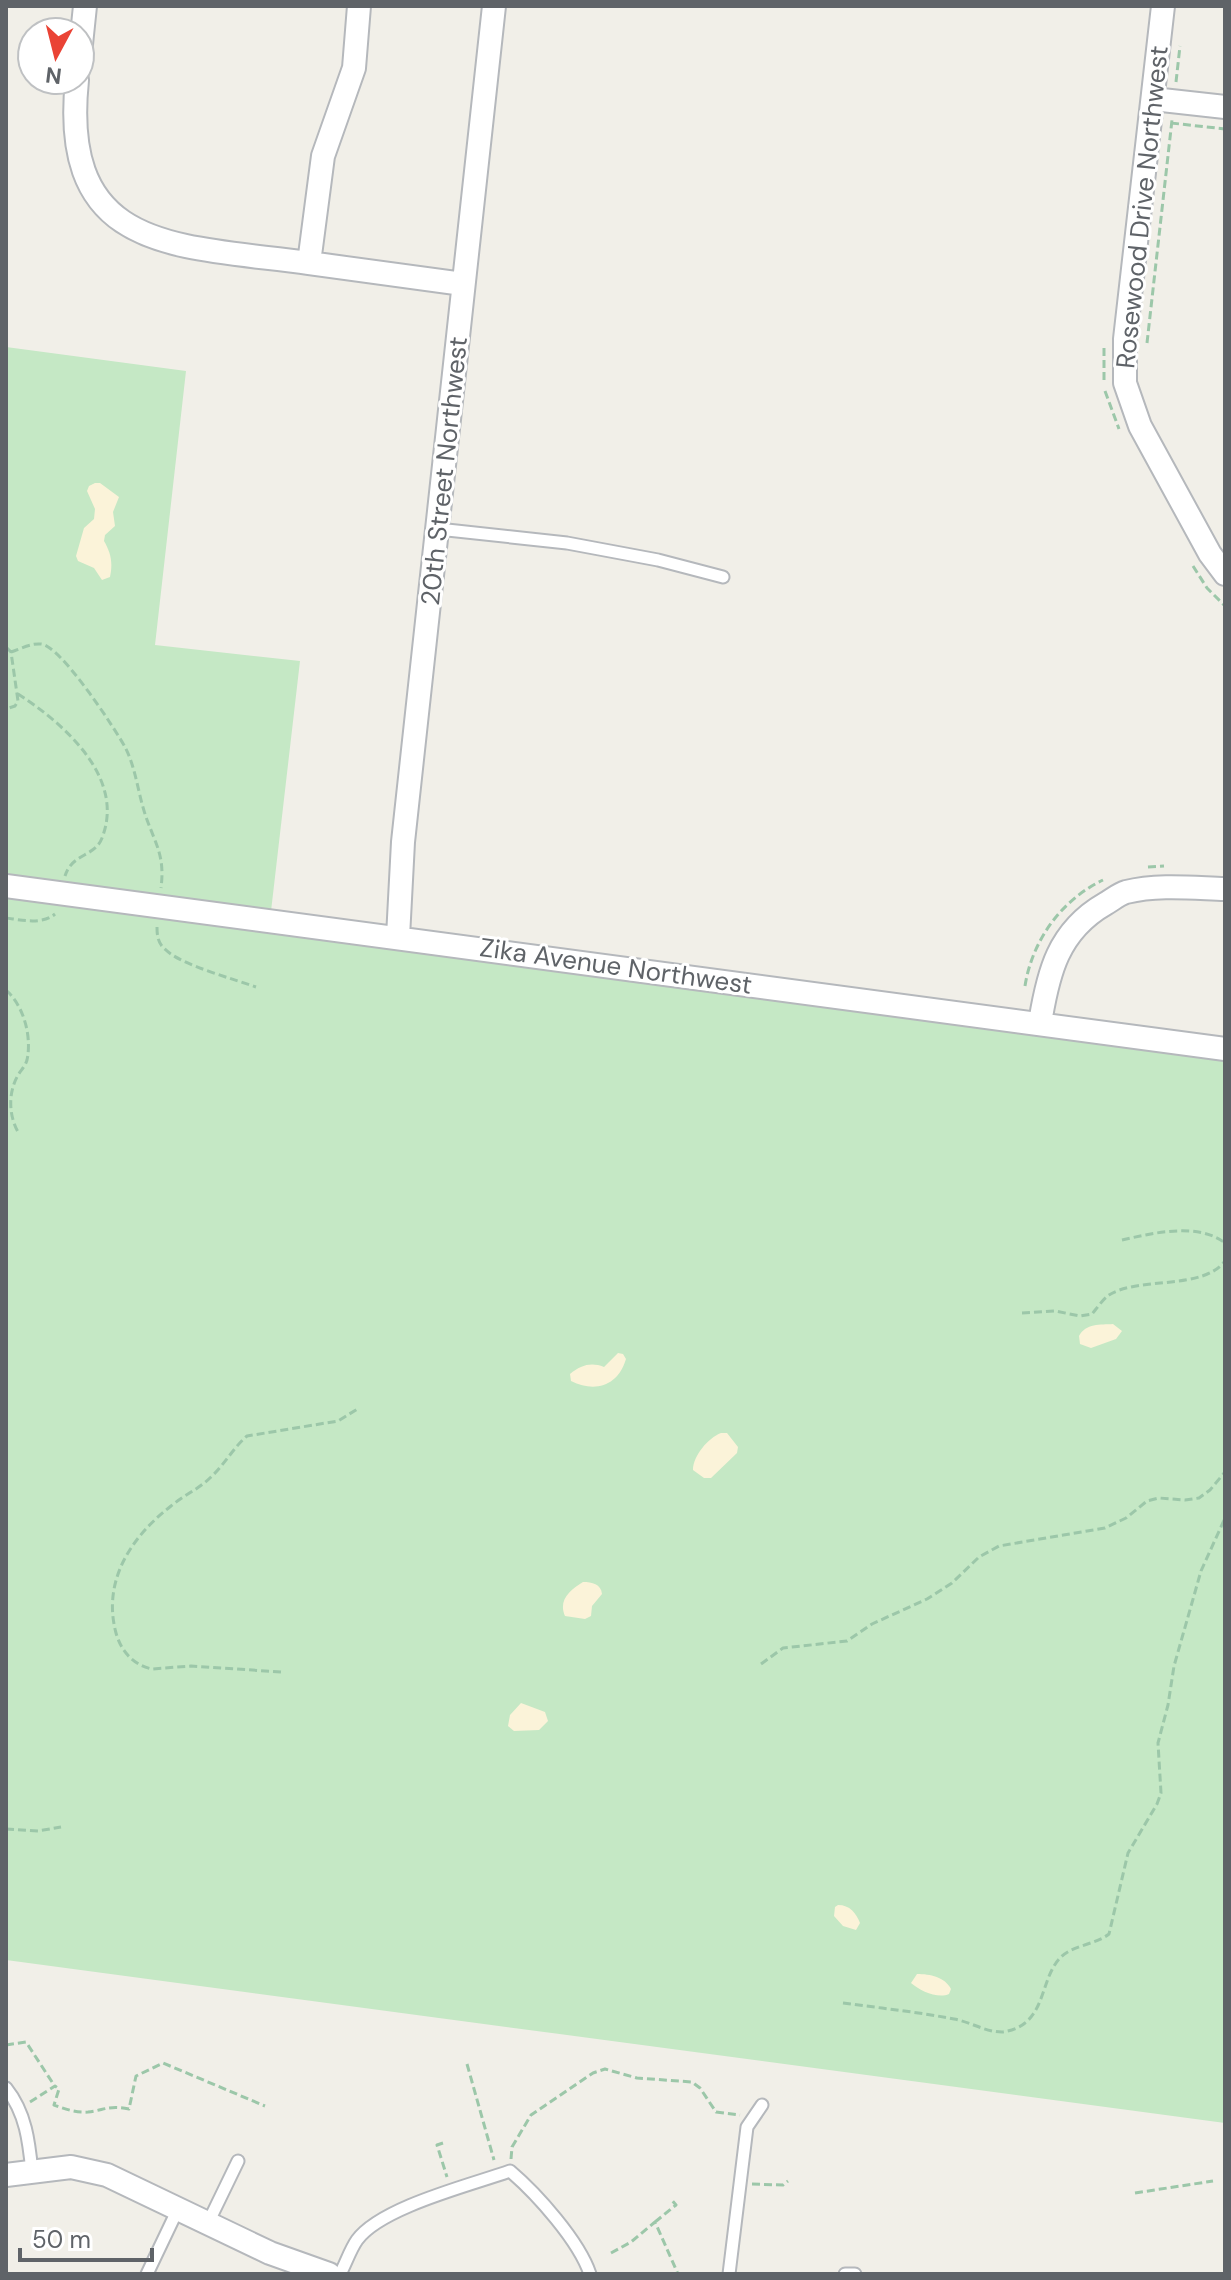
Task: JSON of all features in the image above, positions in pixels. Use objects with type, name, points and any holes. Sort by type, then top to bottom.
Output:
[{"type":"street","points":[[309,263],[323,156],[354,68],[359,6]]},
{"type":"street","name":"20th Street Northwest","points":[[398,937],[403,842],[494,6]]},
{"type":"street","name":"Rosewood Drive Northwest","points":[[1163,6],[1125,339],[1125,383],[1140,426],[1210,554],[1225,574]]},
{"type":"street","points":[[76,96],[77,156],[85,177],[101,202],[120,221],[144,235],[173,244],[463,284]]},
{"type":"street","points":[[1153,99],[1225,107]]},
{"type":"street","name":"Zika Avenue Northwest","points":[[6,886],[1225,1049]]},
{"type":"street","points":[[1040,1023],[1046,984],[1061,944],[1088,913],[1124,892],[1168,887],[1225,889]]},
{"type":"street","points":[[6,2175],[71,2167],[107,2175],[270,2253],[329,2274]]},
{"type":"lane","points":[[438,529],[567,543],[658,560],[723,577]]},
{"type":"lane","points":[[6,2088],[27,2129],[32,2172]]},
{"type":"lane","points":[[729,2274],[747,2127],[762,2105]]},
{"type":"lane","points":[[208,2223],[238,2161]]},
{"type":"lane","points":[[340,2274],[358,2240],[372,2226],[398,2211],[505,2173],[541,2201],[585,2259],[590,2274]]},
{"type":"lane","points":[[147,2274],[178,2209]]},
{"type":"lane","points":[[845,2274],[855,2274]]},
{"type":"path","points":[[1145,356],[1171,123],[1225,129]]},
{"type":"path","points":[[11,652],[41,643],[51,648],[67,662],[126,748],[164,869],[157,938],[165,950],[178,958],[256,987]]},
{"type":"path","points":[[6,647],[11,652],[18,694],[15,706],[6,709]]},
{"type":"path","points":[[6,918],[36,921],[51,918],[58,910],[71,862],[96,848],[102,839],[108,803],[92,763],[76,743],[59,723],[18,694]]},
{"type":"path","points":[[6,990],[16,999],[23,1013],[29,1048],[26,1065],[16,1079],[12,1097],[10,1118],[18,1132]]},
{"type":"path","points":[[1122,1240],[1180,1232],[1214,1236],[1225,1243]]},
{"type":"path","points":[[1022,1313],[1055,1311],[1080,1316],[1092,1314],[1107,1296],[1122,1290],[1202,1276],[1221,1267],[1225,1261]]},
{"type":"path","points":[[281,1672],[228,1667],[141,1667],[122,1649],[116,1633],[112,1613],[115,1581],[126,1555],[151,1525],[171,1505],[213,1476],[236,1445],[247,1436],[338,1421],[359,1408]]},
{"type":"path","points":[[761,1664],[783,1648],[847,1641],[872,1624],[927,1599],[952,1583],[979,1557],[999,1546],[1105,1528],[1126,1518],[1147,1501],[1159,1498],[1199,1498],[1225,1472]]},
{"type":"path","points":[[843,2003],[959,2019],[1001,2032],[1014,2030],[1034,2013],[1050,1972],[1061,1955],[1099,1942],[1109,1934],[1115,1920],[1128,1853],[1161,1793],[1158,1743],[1174,1666],[1201,1571],[1225,1518]]},
{"type":"path","points":[[6,1829],[38,1831],[61,1827]]},
{"type":"path","points":[[6,2045],[26,2042],[59,2089],[54,2105],[69,2110],[89,2112],[103,2107],[129,2109],[136,2076],[163,2063],[265,2106]]},
{"type":"path","points":[[467,2064],[475,2087],[479,2114],[505,2173]]},
{"type":"path","points":[[505,2173],[512,2147],[531,2115],[593,2073],[605,2069],[637,2078],[692,2082],[700,2088],[716,2112],[751,2117]]},
{"type":"path","points":[[19,2109],[55,2086]]},
{"type":"path","points":[[443,2143],[437,2145],[451,2192]]},
{"type":"path","points":[[741,2183],[783,2185],[788,2181]]},
{"type":"path","points":[[1135,2193],[1213,2181]]},
{"type":"path","points":[[611,2253],[631,2242],[676,2205],[671,2199]]},
{"type":"path","points":[[655,2222],[678,2274]]},
{"type":"green space","points":[[6,347],[186,371],[155,645],[300,661],[270,920],[1225,1049],[1225,2123],[6,1960]]},
{"type":"sand","points":[[95,483],[100,483],[119,497],[113,512],[115,526],[105,535],[104,541],[111,558],[110,577],[102,580],[94,568],[78,561],[76,556],[84,528],[94,519],[95,509],[87,491]]},
{"type":"sand","points":[[1113,1324],[1122,1331],[1116,1339],[1091,1348],[1080,1344],[1079,1336],[1085,1329]]},
{"type":"sand","points":[[618,1353],[626,1359],[611,1381],[589,1386],[571,1381],[570,1374],[578,1368],[586,1365],[604,1367]]},
{"type":"sand","points":[[721,1433],[727,1433],[738,1447],[737,1453],[711,1478],[704,1478],[693,1470],[698,1453]]},
{"type":"sand","points":[[583,1582],[596,1584],[602,1594],[592,1606],[591,1616],[585,1619],[565,1616],[564,1600]]},
{"type":"sand","points":[[521,1703],[545,1712],[548,1721],[539,1730],[514,1731],[508,1726],[510,1715]]},
{"type":"sand","points":[[838,1905],[846,1906],[854,1913],[860,1923],[856,1930],[843,1926],[834,1916]]},
{"type":"sand","points":[[917,1974],[941,1979],[951,1989],[949,1994],[935,1995],[919,1989],[911,1983]]}]
